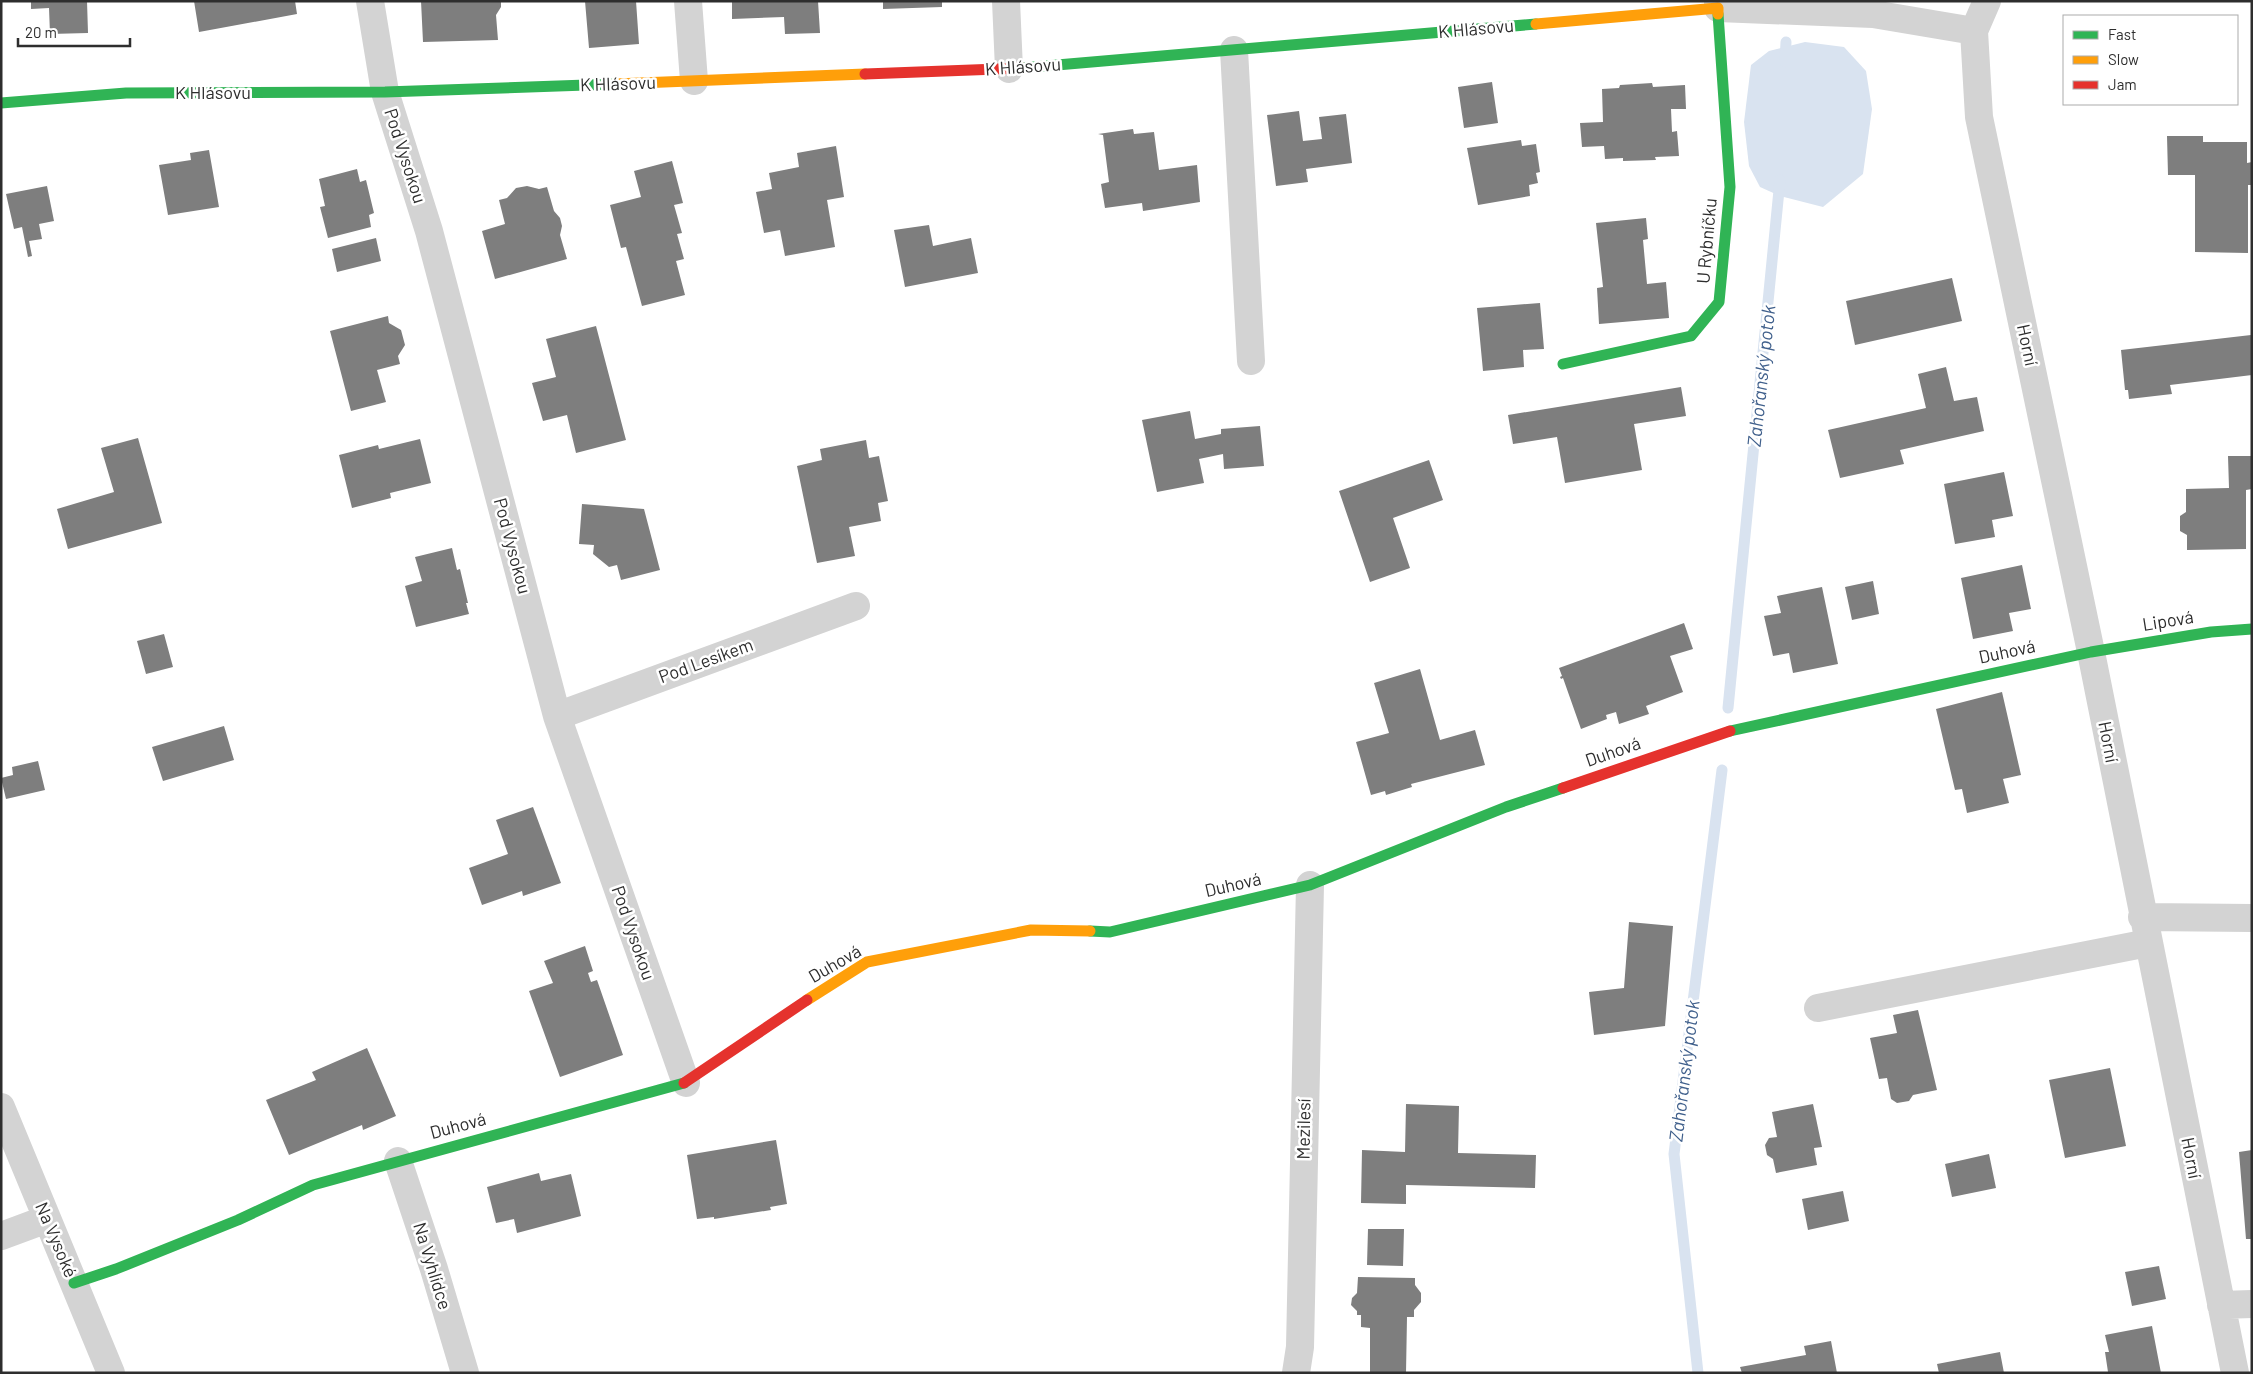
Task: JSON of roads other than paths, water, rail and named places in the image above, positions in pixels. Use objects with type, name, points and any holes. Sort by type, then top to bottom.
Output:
[{"type":"street","name":"Pod Vysokou","points":[[370,1],[385,92],[429,231],[557,716],[686,1083]]},
{"type":"street","points":[[688,1],[694,81]]},
{"type":"street","points":[[1006,1],[1009,69]]},
{"type":"street","points":[[1718,5],[1873,14],[1974,31],[1987,1]]},
{"type":"street","name":"K Hlásovu","points":[[1,103],[126,93],[385,92],[1009,69],[1718,5]]},
{"type":"street","name":"U Rybníčku","points":[[1563,364],[1692,336],[1720,302],[1730,187],[1718,5]]},
{"type":"street","name":"Horní","points":[[1974,31],[1979,117],[2091,652],[2142,917],[2235,1373]]},
{"type":"street","points":[[1234,50],[1251,361]]},
{"type":"street","name":"Pod Lesíkem","points":[[557,716],[856,606]]},
{"type":"street","name":"Lipová","points":[[2091,652],[2211,632],[2252,629]]},
{"type":"street","name":"Duhová","points":[[74,1283],[116,1269],[238,1220],[313,1185],[686,1083],[771,1024],[867,962],[1031,930],[1110,932],[1310,885],[1506,807],[1731,731],[2091,652]]},
{"type":"street","name":"Mezilesí","points":[[1296,1373],[1300,1346],[1310,885]]},
{"type":"street","points":[[2142,917],[2252,918]]},
{"type":"street","points":[[1818,1008],[2148,943]]},
{"type":"street","name":"Na Vysoké","points":[[1,1107],[111,1373]]},
{"type":"street","name":"Na Vyhlídce","points":[[398,1161],[434,1269],[464,1373]]},
{"type":"street","points":[[1,1236],[47,1219]]},
{"type":"street","points":[[2221,1305],[2252,1304]]},
{"type":"waterway","name":"Zahořanský potok","points":[[1785,62],[1786,42]]},
{"type":"waterway","name":"Zahořanský potok","points":[[1728,708],[1780,180]]},
{"type":"waterway","name":"Zahořanský potok","points":[[1698,1373],[1674,1154],[1722,770]]}]
